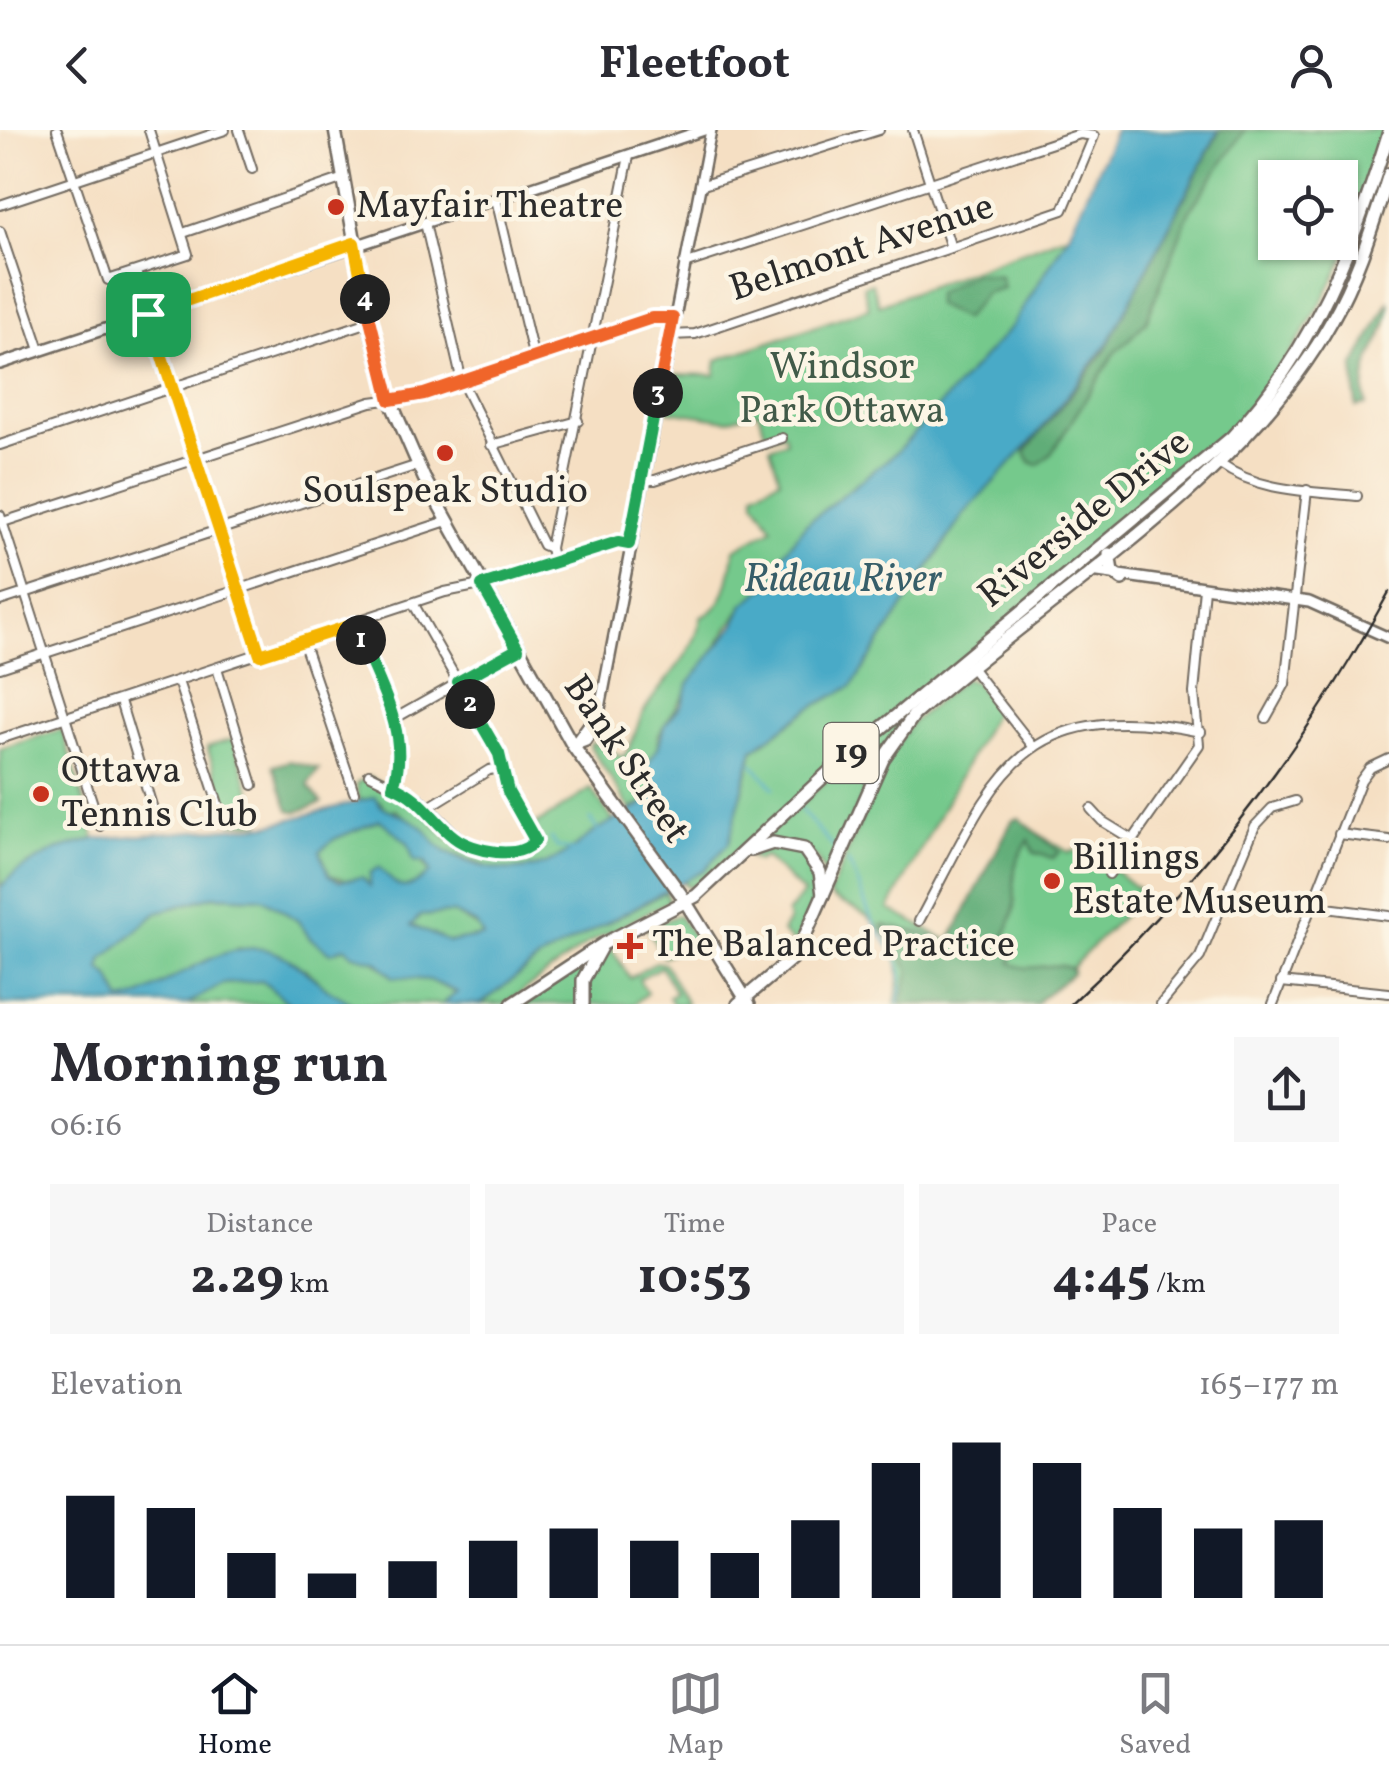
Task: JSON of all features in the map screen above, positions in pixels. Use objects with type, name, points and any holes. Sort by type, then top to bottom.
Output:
[{"type":"main road","name":"Bank Street","points":[[335,130],[369,322],[390,400],[418,465],[574,746],[683,898],[745,1003]]},
{"type":"main road","name":"Riverside Drive","points":[[512,1004],[603,944],[683,898],[743,854],[832,769],[1085,567],[1231,438],[1295,360],[1350,251],[1389,132]]},
{"type":"main road","name":"Riverside Drive","points":[[1085,567],[1109,554],[1220,464],[1271,410],[1331,322],[1362,258],[1389,174]]},
{"type":"main road","points":[[1109,554],[1112,571],[1122,579]]},
{"type":"main road","name":"Riverside Drive","points":[[745,1003],[797,954],[893,741],[968,663]]},
{"type":"main road","points":[[743,854],[773,843],[804,849],[820,872],[824,896]]},
{"type":"main road","points":[[583,1004],[585,974],[603,944]]},
{"type":"street","points":[[57,130],[108,280],[188,254],[149,130]]},
{"type":"street","points":[[0,205],[225,130]]},
{"type":"street","points":[[239,130],[252,169]]},
{"type":"street","points":[[0,364],[354,243],[707,130],[700,186],[594,731],[583,744],[574,746]]},
{"type":"street","points":[[700,186],[878,130]]},
{"type":"street","points":[[913,130],[950,248]]},
{"type":"street","name":"Belmont Avenue","points":[[670,335],[695,334],[1063,210],[1093,140],[1091,133],[930,184]]},
{"type":"street","points":[[552,562],[550,548],[628,156]]},
{"type":"street","points":[[182,233],[344,178]]},
{"type":"street","points":[[684,264],[930,184]]},
{"type":"street","points":[[496,199],[534,358]]},
{"type":"street","points":[[425,223],[462,382],[543,545],[550,548]]},
{"type":"street","points":[[0,231],[40,350]]},
{"type":"street","points":[[136,272],[260,655]]},
{"type":"street","points":[[100,826],[1,520],[196,458],[462,382],[652,318],[673,318]]},
{"type":"street","points":[[0,445],[369,322]]},
{"type":"street","points":[[491,445],[578,421]]},
{"type":"street","points":[[642,480],[655,480],[782,438]]},
{"type":"street","points":[[1220,464],[1238,477],[1262,484],[1357,496]]},
{"type":"street","points":[[0,600],[418,465]]},
{"type":"street","points":[[1266,718],[1286,684],[1306,490]]},
{"type":"street","points":[[0,668],[447,521]]},
{"type":"street","points":[[0,739],[413,603],[618,542],[629,544]]},
{"type":"street","points":[[1085,567],[1122,579],[1293,599],[1329,610],[1389,638]]},
{"type":"street","points":[[1109,874],[1186,768],[1201,732],[1194,693],[1204,588]]},
{"type":"street","points":[[369,774],[428,808],[454,838],[473,846],[510,852],[536,843],[508,792],[499,754],[413,603]]},
{"type":"street","points":[[355,624],[394,718],[398,765],[393,786]]},
{"type":"street","points":[[303,641],[354,792]]},
{"type":"street","points":[[394,718],[518,649]]},
{"type":"street","points":[[968,663],[1032,746]]},
{"type":"street","points":[[217,668],[254,784]]},
{"type":"street","points":[[178,681],[221,813]]},
{"type":"street","points":[[120,701],[156,819]]},
{"type":"street","points":[[919,921],[990,790],[1032,746],[1086,724],[1126,721],[1201,732]]},
{"type":"street","points":[[1272,1004],[1361,780],[1386,759]]},
{"type":"street","points":[[428,808],[489,770],[501,768]]},
{"type":"street","points":[[1161,1004],[1200,958],[1255,826],[1272,808],[1295,801]]},
{"type":"street","points":[[1091,809],[1133,840]]},
{"type":"street","points":[[1339,834],[1389,840]]},
{"type":"street","points":[[1311,906],[1389,916]]},
{"type":"street","points":[[1280,982],[1389,994]]},
{"type":"green space","points":[[1219,130],[1384,130],[1358,216],[1358,160],[1258,160],[1258,260],[1342,260],[1309,325],[1225,437],[697,885],[687,887],[683,881],[712,857],[731,824],[753,750],[809,709],[852,686],[963,515],[1035,437],[1109,342]]},
{"type":"green space","points":[[1220,130],[1245,130],[1190,210],[1146,322],[1114,354],[1051,454],[1038,465],[1030,462],[1025,452],[1104,352]]},
{"type":"green space","name":"Windsor Park Ottawa","points":[[1069,234],[1012,326],[898,451],[805,525],[777,565],[773,582],[744,604],[658,737],[657,798],[630,809],[590,746],[592,742],[623,757],[650,701],[692,644],[701,617],[722,598],[735,549],[773,528],[755,501],[755,492],[780,479],[770,447],[786,441],[784,433],[767,438],[758,411],[727,420],[664,410],[671,374],[715,375],[717,360],[869,308],[863,286],[872,283],[879,305]]},
{"type":"green space","points":[[974,273],[1000,276],[1003,288],[985,293],[964,319],[936,305],[936,293]]},
{"type":"green space","points":[[1389,301],[1388,317],[1366,373],[1366,405],[1356,407],[1354,368]]},
{"type":"green space","points":[[946,679],[904,720],[887,744],[826,876],[816,857],[758,844],[862,747]]},
{"type":"green space","name":"Billings Estate Museum","points":[[964,679],[975,682],[996,709],[889,909],[949,941],[1016,820],[1070,853],[1073,850],[1118,873],[1144,894],[1036,1004],[895,1004],[898,962],[888,938],[870,918],[829,895],[885,763],[912,722]]},
{"type":"green space","name":"Ottawa Tennis Club","points":[[62,729],[95,839],[45,859],[0,887],[0,749]]},
{"type":"green space","points":[[233,739],[261,822],[232,823],[207,747]]},
{"type":"green space","points":[[290,761],[319,769],[308,785],[322,803],[297,812],[289,810],[273,766]]},
{"type":"green space","points":[[369,777],[413,800],[451,842],[463,849],[498,857],[543,846],[534,826],[591,789],[615,823],[554,864],[502,872],[439,849],[427,833],[396,810],[387,810],[380,801],[359,799],[356,784]]},
{"type":"green space","points":[[1019,818],[1060,852],[1053,858],[1034,853],[1029,840],[1016,863],[1014,910],[1004,939],[1015,950],[1011,963],[1026,968],[1064,966],[1072,969],[1072,973],[1034,1004],[900,1004],[910,971],[883,925],[943,941],[951,939],[1012,821]]},
{"type":"green space","points":[[380,820],[404,838],[430,873],[413,885],[400,888],[386,879],[370,886],[329,875],[320,850],[334,839]]},
{"type":"green space","points":[[795,848],[813,863],[820,894],[795,944],[782,932],[789,920],[787,914],[803,893],[764,856],[758,861],[750,857],[760,849]]},
{"type":"green space","points":[[666,892],[669,901],[587,944],[505,1004],[481,1004],[538,960]]},
{"type":"green space","points":[[214,896],[263,898],[298,921],[310,938],[337,950],[345,947],[353,955],[367,955],[394,977],[429,980],[457,993],[443,1004],[352,1004],[328,990],[306,969],[239,948],[192,968],[140,998],[121,1000],[110,977],[101,970],[102,960],[158,912]]},
{"type":"green space","points":[[453,913],[485,932],[483,936],[449,942],[410,925],[420,916]]},
{"type":"green space","points":[[678,915],[696,940],[663,957],[647,928]]},
{"type":"green space","points":[[610,946],[630,978],[656,962],[665,964],[687,1004],[673,1004],[669,997],[676,993],[661,967],[639,979],[647,993],[634,1004],[587,1004],[587,980]]},
{"type":"green space","points":[[588,958],[579,1004],[519,1004]]},
{"type":"green space","points":[[262,981],[290,1004],[187,1004],[223,984]]},
{"type":"water","name":"Rideau River","points":[[1115,130],[1219,130],[1109,342],[1035,437],[963,515],[852,686],[809,709],[753,749],[729,843],[704,870],[538,960],[481,1004],[443,1004],[457,992],[429,980],[393,977],[376,961],[353,955],[345,947],[331,953],[310,938],[298,921],[263,898],[214,896],[158,912],[102,960],[101,970],[110,977],[121,1000],[148,992],[227,952],[248,948],[285,957],[352,1004],[290,1004],[262,981],[223,984],[187,1004],[0,1004],[0,887],[16,872],[56,850],[95,839],[269,825],[375,797],[381,806],[422,827],[452,855],[491,868],[525,869],[556,859],[599,829],[656,798],[654,781],[649,779],[646,766],[658,748],[664,726],[682,704],[689,683],[734,626],[744,604],[773,582],[782,556],[805,525],[898,451],[1012,326],[1069,234]],"holes":[[[380,820],[408,843],[414,861],[425,862],[430,872],[407,887],[396,884],[379,867],[370,873],[370,886],[362,877],[339,881],[329,875],[320,851],[334,839]],[[452,913],[476,924],[483,936],[449,942],[411,925],[420,916]]]},
{"type":"waterway","points":[[752,763],[774,788]]},
{"type":"waterway","points":[[800,809],[835,849]]},
{"type":"waterway","points":[[590,819],[599,832]]},
{"type":"waterway","points":[[551,838],[557,847],[572,851]]},
{"type":"waterway","points":[[848,862],[870,915],[899,965],[898,1004]]},
{"type":"railway","points":[[1071,1004],[1163,911],[1246,811],[1322,704],[1389,592]]},
{"type":"place","name":"Mayfair Theatre","points":[[336,207]]},
{"type":"place","name":"Soulspeak Studio","points":[[445,453]]},
{"type":"place","name":"Ottawa Tennis Club","points":[[41,794]]},
{"type":"place","name":"Billings Estate Museum","points":[[1052,881]]},
{"type":"place","name":"The Balanced Practice","points":[[630,946]]},
{"type":"route","points":[[354,243],[369,322],[390,400],[424,394],[652,318],[673,318],[629,544],[618,542],[482,585],[518,649],[458,682],[499,754],[508,792],[536,843],[510,852],[465,844],[454,838],[420,799],[393,786],[398,765],[394,718],[355,624],[260,655],[148,314],[354,243]]}]
